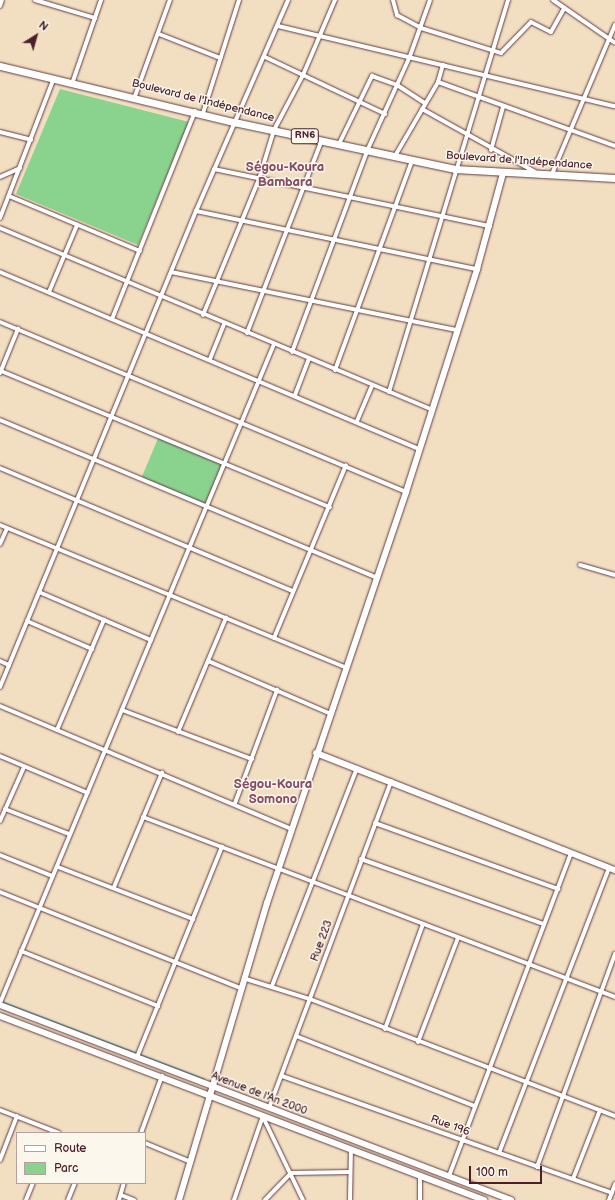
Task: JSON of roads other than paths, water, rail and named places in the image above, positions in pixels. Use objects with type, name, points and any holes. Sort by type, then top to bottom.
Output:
[{"type":"highway","name":"Boulevard de l'Indépendance","points":[[0,66],[73,81],[234,122],[323,139],[338,144],[412,161],[455,169],[503,173],[615,178]]},
{"type":"street","points":[[0,6],[2,0]]},
{"type":"street","points":[[35,0],[95,18]]},
{"type":"street","points":[[73,81],[101,0]]},
{"type":"street","points":[[135,96],[159,34],[170,0]]},
{"type":"street","points":[[203,113],[239,0]]},
{"type":"street","points":[[0,687],[75,500],[112,416],[196,211],[234,122],[265,57],[288,0]]},
{"type":"street","points":[[202,315],[240,220],[259,179],[274,130],[303,75],[335,0]]},
{"type":"street","points":[[393,0],[397,15],[421,28],[501,53],[531,22],[551,32],[564,9]]},
{"type":"street","points":[[292,352],[351,199],[367,150],[385,114],[410,56],[430,0]]},
{"type":"street","points":[[389,392],[442,218],[455,169],[467,136],[508,0]]},
{"type":"street","points":[[553,0],[615,43]]},
{"type":"street","points":[[552,175],[583,98],[615,25]]},
{"type":"street","points":[[278,26],[410,56],[615,106]]},
{"type":"street","points":[[159,34],[220,58]]},
{"type":"street","points":[[265,57],[385,114]]},
{"type":"street","points":[[395,157],[438,82],[443,65]]},
{"type":"street","points":[[338,144],[372,76],[397,84],[425,104]]},
{"type":"street","points":[[0,218],[54,77]]},
{"type":"street","points":[[438,82],[570,133],[615,146]]},
{"type":"street","points":[[491,150],[504,107]]},
{"type":"street","points":[[422,109],[491,150],[539,174]]},
{"type":"street","points":[[112,319],[195,111]]},
{"type":"street","points":[[0,132],[31,140]]},
{"type":"street","points":[[247,333],[289,230],[323,139]]},
{"type":"street","points":[[335,370],[396,209],[412,161]]},
{"type":"street","points":[[0,177],[20,168]]},
{"type":"street","points":[[214,169],[396,209],[490,226]]},
{"type":"street","points":[[179,1200],[212,1096],[212,1086],[246,979],[278,869],[344,667],[406,492],[456,330],[477,269],[490,226],[503,173]]},
{"type":"street","points":[[9,196],[140,251]]},
{"type":"street","points":[[196,211],[477,269]]},
{"type":"street","points":[[49,292],[77,224]]},
{"type":"street","points":[[0,228],[161,298],[432,410]]},
{"type":"street","points":[[0,272],[357,421],[419,449]]},
{"type":"street","points":[[172,272],[456,330]]},
{"type":"street","points":[[0,322],[346,465],[406,492]]},
{"type":"street","points":[[210,359],[224,324]]},
{"type":"street","points":[[18,329],[0,372],[112,416],[330,507]]},
{"type":"street","points":[[0,1004],[52,876],[58,867],[69,834],[88,793],[188,548],[274,344]]},
{"type":"street","points":[[295,395],[309,359]]},
{"type":"street","points":[[357,421],[372,385]]},
{"type":"street","points":[[0,420],[376,577]]},
{"type":"street","points":[[274,638],[292,591],[330,507],[346,465]]},
{"type":"street","points":[[0,468],[292,591]]},
{"type":"street","points":[[0,525],[344,667]]},
{"type":"street","points":[[0,544],[7,528]]},
{"type":"street","points":[[580,565],[615,575]]},
{"type":"street","points":[[39,592],[151,640]]},
{"type":"street","points":[[178,732],[226,618]]},
{"type":"street","points":[[57,730],[104,620]]},
{"type":"street","points":[[27,622],[92,649]]},
{"type":"street","points":[[0,661],[9,665]]},
{"type":"street","points":[[208,661],[329,713]]},
{"type":"street","points":[[235,803],[277,690]]},
{"type":"street","points":[[0,706],[235,803],[291,829]]},
{"type":"street","points":[[122,710],[252,759]]},
{"type":"street","points":[[316,752],[612,869],[566,978],[499,1153]]},
{"type":"street","points":[[0,756],[88,793]]},
{"type":"street","points":[[0,821],[24,767]]},
{"type":"street","points":[[272,986],[314,882],[357,768]]},
{"type":"street","points":[[114,887],[162,773]]},
{"type":"street","name":"Rue 223","points":[[269,1108],[391,781]]},
{"type":"street","points":[[5,809],[69,834]]},
{"type":"street","points":[[143,817],[615,997]]},
{"type":"street","points":[[375,823],[558,889]]},
{"type":"street","points":[[137,1057],[222,848]]},
{"type":"street","points":[[449,1176],[571,853]]},
{"type":"street","points":[[0,855],[52,876]]},
{"type":"street","points":[[361,859],[544,924]]},
{"type":"street","points":[[58,867],[114,887],[193,919]]},
{"type":"street","points":[[0,892],[242,989]]},
{"type":"street","points":[[385,1029],[423,924]]},
{"type":"street","points":[[418,1042],[458,938]]},
{"type":"street","points":[[21,951],[158,1006]]},
{"type":"street","points":[[537,1166],[615,954]]},
{"type":"street","points":[[246,979],[310,999],[418,1042],[490,1067],[615,1116]]},
{"type":"street","name":"Avenue de l'An 2000","points":[[0,1004],[512,1200]]},
{"type":"street","name":"Avenue de l'An 2000","points":[[0,1016],[162,1076],[484,1200]]},
{"type":"street","points":[[296,1036],[475,1106]]},
{"type":"street","points":[[141,1132],[162,1076]]},
{"type":"street","name":"Rue 196","points":[[282,1076],[612,1193]]},
{"type":"street","points":[[0,1110],[55,1132]]},
{"type":"street","points":[[573,1179],[600,1110]]},
{"type":"street","points":[[0,1159],[17,1116]]},
{"type":"street","points":[[263,1116],[303,1200]]},
{"type":"street","points":[[234,1200],[263,1116]]},
{"type":"street","points":[[146,1144],[192,1162]]},
{"type":"street","points":[[350,1200],[351,1149]]},
{"type":"street","points":[[265,1200],[291,1173],[350,1172]]},
{"type":"street","points":[[420,1176],[420,1200]]},
{"type":"street","points":[[26,1200],[33,1184]]},
{"type":"street","points":[[68,1200],[75,1184]]},
{"type":"street","points":[[119,1200],[124,1184]]},
{"type":"street","points":[[609,1200],[615,1184]]},
{"type":"street","points":[[121,1195],[134,1200]]},
{"type":"waterway","points":[[2,1002],[204,1079]]},
{"type":"district","name":"Ségou-Koura Bambara","points":[[285,176]]},
{"type":"district","name":"Ségou-Koura Somono","points":[[273,792]]}]
